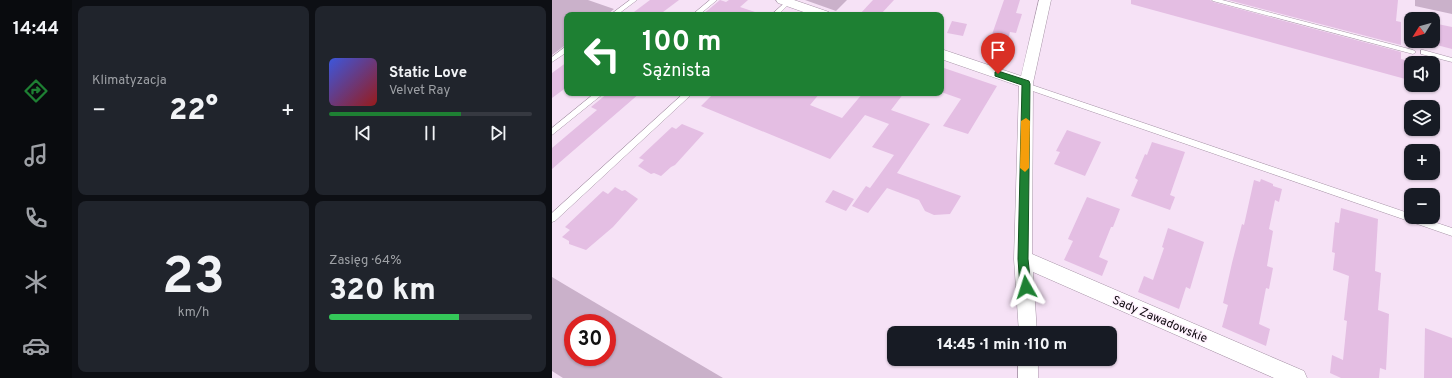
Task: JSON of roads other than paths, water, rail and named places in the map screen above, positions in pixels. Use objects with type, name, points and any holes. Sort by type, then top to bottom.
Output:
[{"type":"street","points":[[1028,326],[1023,259],[1026,85],[1045,0]]},
{"type":"street","points":[[785,1],[816,12]]},
{"type":"street","points":[[944,55],[1026,85]]},
{"type":"street","name":"Sady Zawadowskie","points":[[1023,259],[1297,378]]},
{"type":"street","points":[[1028,366],[1028,378]]},
{"type":"lane","points":[[617,12],[634,0]]},
{"type":"lane","points":[[699,12],[714,0]]},
{"type":"lane","points":[[1215,0],[1412,52]]},
{"type":"lane","points":[[776,12],[785,1]]},
{"type":"lane","points":[[552,60],[564,51]]},
{"type":"lane","points":[[1423,52],[1452,60]]},
{"type":"lane","points":[[1026,85],[1452,232]]},
{"type":"lane","points":[[552,132],[596,96]]},
{"type":"lane","points":[[552,218],[686,96]]}]
